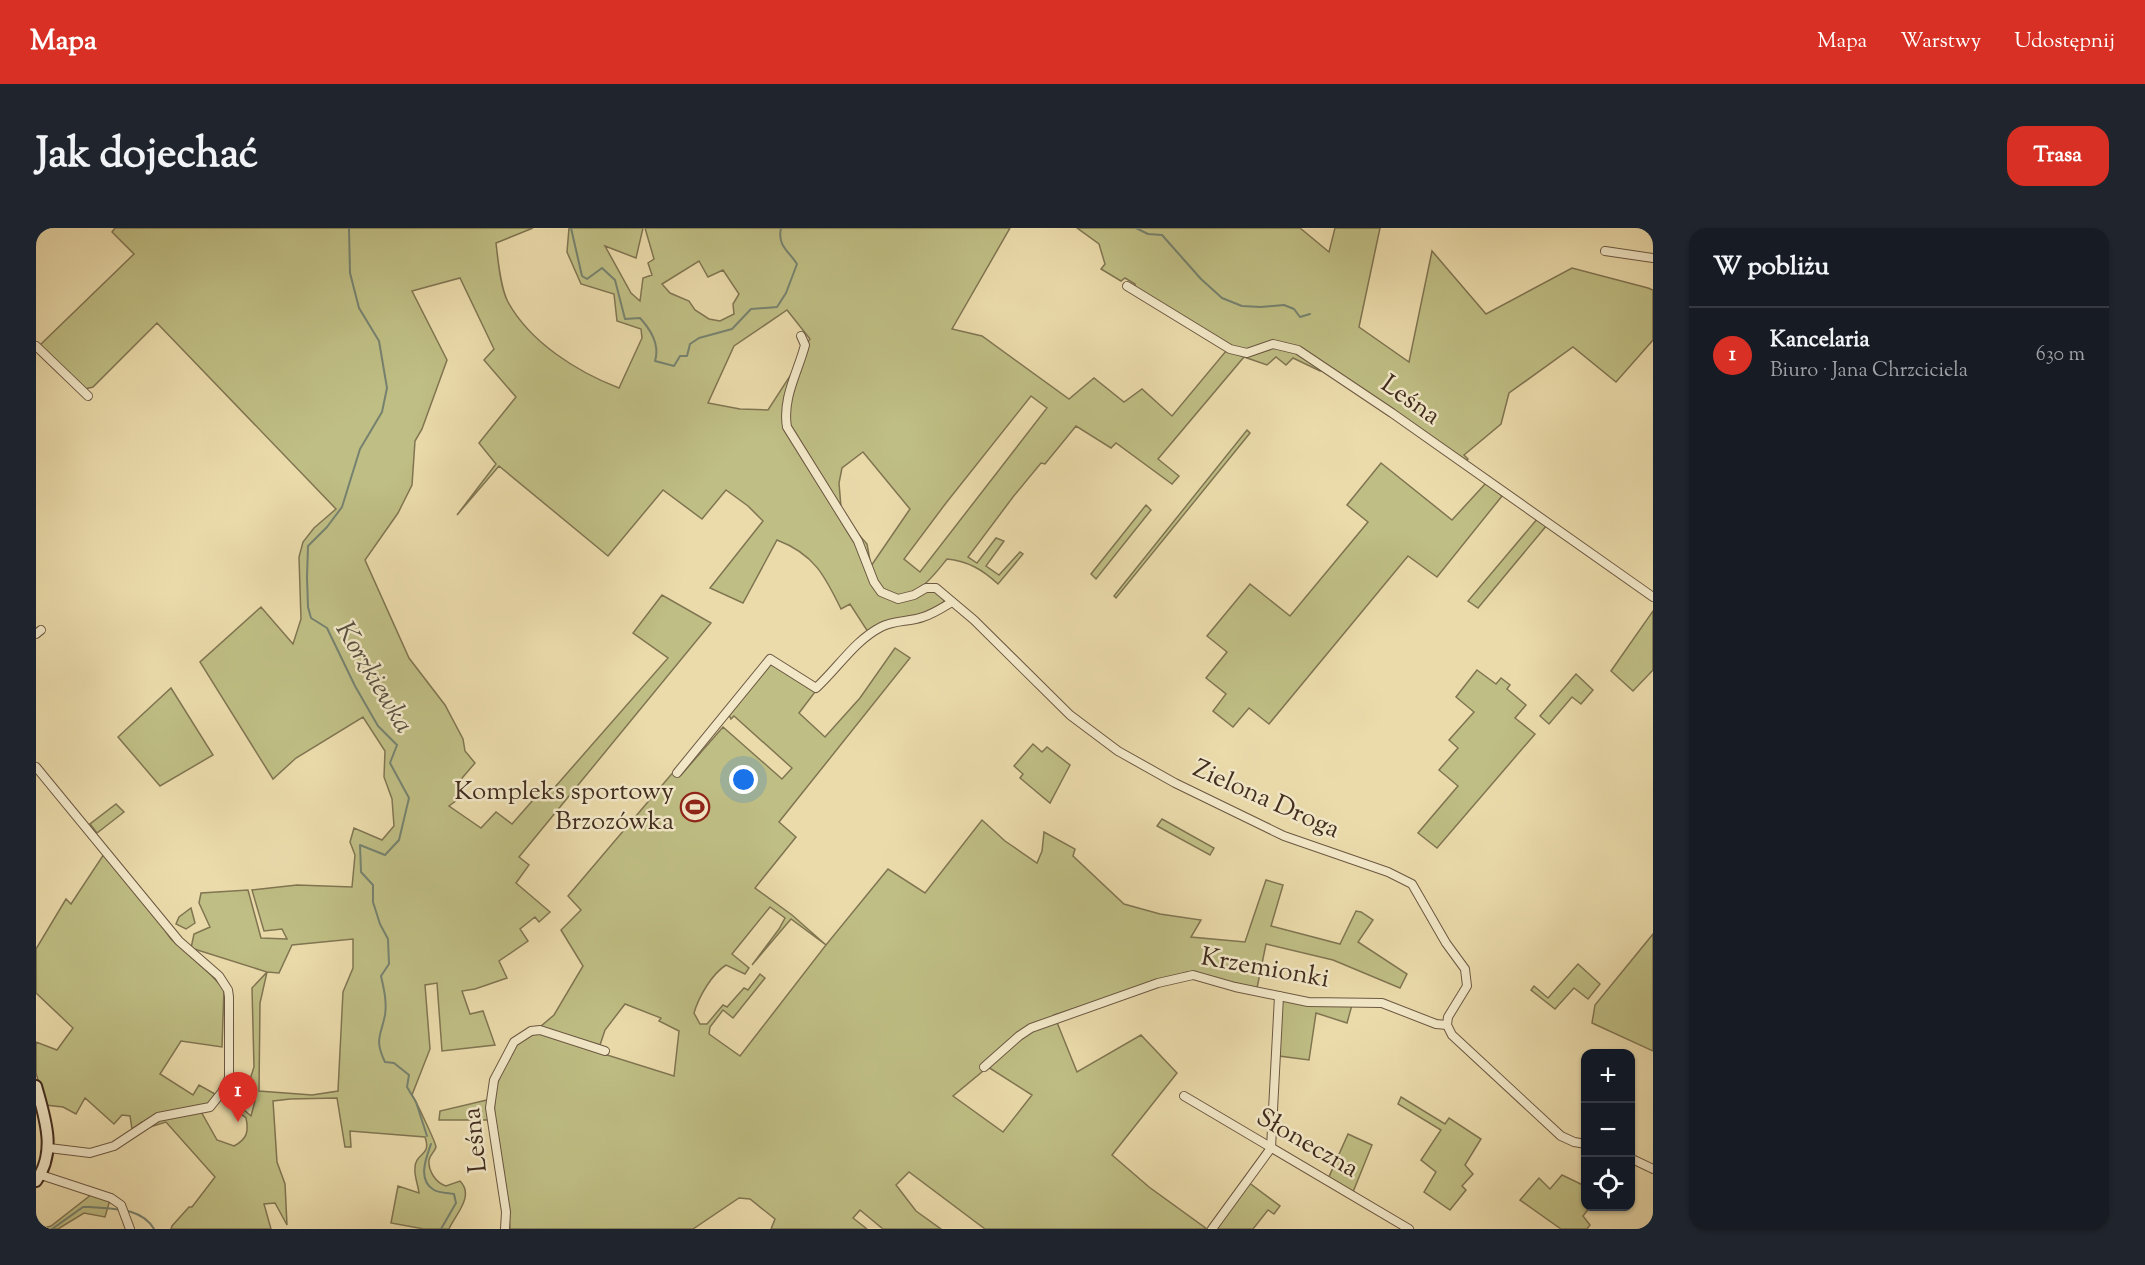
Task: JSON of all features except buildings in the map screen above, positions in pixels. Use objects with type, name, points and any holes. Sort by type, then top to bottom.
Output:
[{"type":"street","points":[[1605,251],[1653,258]]},
{"type":"street","name":"Leśna","points":[[1126,286],[1230,349],[1247,353],[1273,344],[1298,350],[1392,413],[1653,597]]},
{"type":"street","name":"Zielona Droga","points":[[801,336],[805,345],[789,394],[786,408],[787,427],[858,541],[874,582],[881,592],[898,599],[914,595],[926,588],[936,588],[982,628],[1070,715],[1118,751],[1175,783],[1284,836],[1388,872],[1412,884],[1446,943],[1465,969],[1467,986],[1448,1017],[1446,1025]]},
{"type":"street","points":[[36,346],[88,396]]},
{"type":"street","points":[[677,773],[770,659],[816,688],[860,641],[872,632],[894,622],[921,618],[952,602]]},
{"type":"street","points":[[36,767],[179,941],[219,976],[228,990],[229,1078],[222,1092],[210,1107],[158,1116],[114,1146],[90,1153],[49,1148]]},
{"type":"street","name":"Krzemionki","points":[[984,1067],[1019,1036],[1032,1028],[1158,983],[1193,975],[1308,1002],[1382,1003],[1436,1024],[1446,1025]]},
{"type":"street","points":[[1212,1229],[1271,1148],[1279,996]]},
{"type":"street","points":[[1446,1025],[1452,1035],[1561,1136],[1581,1143]]},
{"type":"street","name":"Leśna","points":[[505,1229],[506,1212],[490,1108],[494,1080],[514,1042],[531,1031],[540,1030],[605,1051]]},
{"type":"street","points":[[36,1086],[46,1120],[49,1148],[38,1178],[95,1191],[111,1198],[121,1205],[130,1229]]},
{"type":"street","name":"Słoneczna","points":[[1184,1096],[1409,1229]]},
{"type":"street","points":[[1635,1160],[1653,1169]]},
{"type":"shaded area","points":[[115,228],[533,228],[496,243],[501,281],[508,302],[517,317],[529,330],[556,354],[587,373],[619,388],[642,338],[641,329],[617,321],[614,294],[581,284],[567,252],[569,228],[643,228],[636,258],[605,246],[631,293],[640,301],[643,278],[652,275],[648,263],[654,259],[645,228],[1010,228],[952,329],[982,336],[1069,399],[1094,378],[1124,402],[1142,389],[1172,416],[1226,351],[1244,357],[1158,459],[1179,476],[1172,484],[1116,443],[1111,448],[1076,426],[1045,464],[1041,463],[968,557],[977,563],[996,538],[1004,541],[986,566],[999,575],[1020,552],[1023,554],[998,584],[975,567],[947,559],[926,583],[910,594],[901,596],[880,589],[877,591],[898,600],[928,591],[935,592],[944,597],[944,602],[922,614],[885,622],[868,632],[850,604],[841,609],[817,567],[800,552],[777,540],[743,603],[710,588],[763,521],[748,506],[726,490],[702,519],[663,490],[608,556],[499,466],[457,515],[496,464],[479,443],[516,397],[484,360],[494,349],[460,278],[412,291],[447,360],[422,429],[415,441],[412,485],[398,513],[365,560],[409,658],[445,705],[463,739],[465,751],[475,763],[457,784],[460,798],[449,806],[481,828],[496,812],[512,824],[541,791],[548,795],[668,658],[633,633],[662,595],[711,623],[519,857],[529,865],[516,883],[550,912],[539,922],[535,917],[520,929],[528,941],[499,961],[507,978],[462,991],[470,1014],[483,1011],[495,1045],[442,1051],[437,983],[425,985],[430,1049],[412,1095],[436,1147],[429,1160],[433,1176],[446,1186],[460,1181],[464,1187],[465,1199],[449,1229],[424,1229],[391,1223],[398,1186],[419,1193],[415,1168],[426,1148],[425,1137],[350,1131],[351,1147],[345,1147],[337,1098],[273,1101],[277,1162],[285,1184],[287,1225],[275,1203],[264,1204],[271,1229],[171,1229],[189,1207],[192,1207],[215,1177],[166,1122],[147,1128],[142,1122],[132,1129],[130,1116],[122,1115],[114,1124],[85,1098],[76,1114],[63,1107],[45,1105],[36,1073],[36,1042],[57,1050],[73,1028],[36,993],[36,949],[66,899],[71,904],[104,854],[151,910],[171,939],[224,989],[222,1047],[181,1041],[160,1074],[193,1095],[199,1085],[215,1094],[207,1105],[199,1108],[217,1140],[234,1146],[242,1141],[247,1127],[246,1118],[233,1108],[236,1103],[251,1116],[255,1101],[245,1095],[254,1067],[252,988],[267,972],[191,948],[194,934],[210,927],[199,903],[201,893],[248,890],[261,938],[287,939],[282,929],[264,931],[252,890],[297,885],[352,887],[355,855],[350,842],[354,828],[382,840],[394,826],[392,799],[384,777],[385,751],[363,717],[296,758],[273,779],[200,662],[261,607],[293,644],[301,619],[299,557],[303,542],[314,528],[336,509],[157,323],[93,387],[85,389],[40,345],[134,254],[112,232]],"holes":[[[699,261],[708,277],[723,270],[739,294],[733,304],[734,314],[720,321],[709,319],[695,310],[689,301],[670,293],[662,284]],[[787,310],[810,339],[792,373],[768,410],[740,409],[708,403],[734,346]],[[1031,396],[1047,408],[920,572],[904,559]],[[863,452],[910,509],[871,566],[867,544],[847,521],[841,507],[839,483],[842,468]],[[353,939],[353,968],[343,992],[338,1091],[312,1095],[259,1091],[260,1003],[267,972],[279,973],[292,945]]]},
{"type":"shaded area","points":[[1077,228],[1300,228],[1329,252],[1335,228],[1380,228],[1359,327],[1409,362],[1432,251],[1486,314],[1572,268],[1653,290],[1653,340],[1616,382],[1573,347],[1509,393],[1501,424],[1464,455],[1468,459],[1465,463],[1297,347],[1273,342],[1247,350],[1232,346],[1136,289],[1135,284],[1125,278],[1121,281],[1101,269],[1105,264],[1099,244]]},
{"type":"shaded area","points":[[1273,347],[1298,352],[1325,370],[1320,371],[1293,358],[1286,365],[1276,357],[1267,365],[1244,357]]},
{"type":"shaded area","points":[[1247,430],[1250,433],[1116,598],[1114,596]]},
{"type":"shaded area","points":[[1381,463],[1452,520],[1486,483],[1502,496],[1437,577],[1408,556],[1269,724],[1249,708],[1233,727],[1213,711],[1226,694],[1206,678],[1227,652],[1207,636],[1250,584],[1290,616],[1368,522],[1347,505]]},
{"type":"shaded area","points":[[1146,505],[1151,510],[1096,579],[1091,574]]},
{"type":"shaded area","points":[[1538,518],[1547,525],[1478,608],[1468,601]]},
{"type":"shaded area","points":[[1653,611],[1653,670],[1633,691],[1611,671]]},
{"type":"shaded area","points":[[895,648],[910,658],[779,822],[796,837],[755,888],[792,915],[826,945],[888,869],[925,893],[982,820],[1005,841],[1037,863],[1042,851],[1044,832],[1075,849],[1073,856],[1124,904],[1160,914],[1201,920],[1191,937],[1245,942],[1266,880],[1283,885],[1271,926],[1340,944],[1356,911],[1361,912],[1373,920],[1358,942],[1407,974],[1400,988],[1333,960],[1266,944],[1257,988],[1187,972],[1054,1015],[1077,1072],[1141,1035],[1177,1073],[1112,1155],[1149,1187],[1207,1229],[985,1229],[909,1172],[896,1185],[916,1211],[941,1229],[883,1229],[860,1210],[853,1218],[867,1229],[771,1229],[775,1219],[750,1199],[739,1198],[693,1229],[510,1229],[494,1111],[498,1083],[511,1052],[519,1042],[534,1032],[674,1076],[679,1031],[659,1021],[661,1018],[625,1004],[605,1030],[600,1045],[540,1027],[554,1015],[583,966],[561,930],[581,910],[568,896],[675,770],[681,775],[723,727],[782,779],[792,768],[734,716],[731,719],[729,715],[771,664],[815,692],[799,713],[825,737],[860,698]],"holes":[[[770,907],[785,918],[752,965],[791,919],[826,945],[740,1056],[709,1034],[710,1027],[723,1010],[733,1018],[765,978],[760,974],[748,990],[744,988],[727,1007],[723,1005],[707,1024],[700,1024],[694,1013],[707,986],[726,965],[745,974],[749,968],[732,954]],[[988,1067],[1032,1095],[1003,1132],[953,1096]]]},
{"type":"shaded area","points":[[1477,670],[1496,684],[1501,678],[1510,685],[1507,689],[1526,705],[1515,718],[1535,734],[1437,848],[1418,833],[1458,786],[1439,770],[1458,748],[1449,740],[1474,712],[1456,697]]},
{"type":"shaded area","points":[[1576,674],[1593,690],[1581,704],[1572,697],[1549,724],[1540,716]]},
{"type":"shaded area","points":[[171,688],[213,755],[160,786],[118,737]]},
{"type":"shaded area","points":[[1033,744],[1042,752],[1047,747],[1070,765],[1050,803],[1020,778],[1023,774],[1014,766]]},
{"type":"shaded area","points":[[116,804],[124,812],[97,833],[90,824]]},
{"type":"shaded area","points":[[1162,819],[1214,848],[1210,855],[1157,826]]},
{"type":"shaded area","points":[[191,908],[195,923],[186,929],[176,924],[179,917]]},
{"type":"shaded area","points":[[1653,934],[1653,1051],[1592,1023],[1595,1005]]},
{"type":"shaded area","points":[[1578,964],[1600,984],[1588,999],[1574,988],[1555,1009],[1531,990],[1534,986],[1548,998]]},
{"type":"shaded area","points":[[1281,999],[1352,1005],[1347,1023],[1316,1013],[1309,1060],[1279,1056]]},
{"type":"shaded area","points":[[1401,1097],[1445,1124],[1449,1118],[1481,1139],[1465,1165],[1473,1174],[1462,1186],[1466,1190],[1450,1210],[1424,1192],[1436,1172],[1421,1160],[1441,1130],[1398,1104]]},
{"type":"shaded area","points":[[487,1100],[489,1120],[439,1120],[440,1111]]},
{"type":"shaded area","points":[[1348,1134],[1372,1145],[1353,1192],[1328,1179]]},
{"type":"shaded area","points":[[1562,1175],[1581,1184],[1581,1211],[1587,1211],[1583,1216],[1590,1225],[1587,1229],[1561,1229],[1520,1200],[1539,1178],[1550,1189]]},
{"type":"shaded area","points":[[1248,1182],[1280,1206],[1274,1214],[1268,1210],[1253,1229],[1216,1229]]},
{"type":"shaded area","points":[[92,1194],[110,1200],[105,1217],[84,1213],[58,1229],[40,1229],[51,1226]]},
{"type":"waterway","name":"Korzkiewka","points":[[349,228],[350,273],[359,308],[379,341],[387,388],[382,412],[360,449],[342,507],[327,527],[308,546],[308,607],[311,618],[327,628],[355,686],[378,726],[397,745],[390,763],[409,798],[399,840],[385,855],[360,845],[361,872],[373,885],[373,902],[388,939],[389,964],[381,976],[386,1005],[379,1038],[380,1048],[385,1062],[394,1063],[409,1075],[407,1087],[416,1102],[427,1136]]},
{"type":"waterway","name":"Korzkiewka","points":[[571,228],[582,276],[587,279],[602,268],[615,280],[625,319],[640,318],[654,338],[655,361],[674,366],[680,356],[687,356],[690,344],[699,338],[732,329],[751,309],[777,307],[786,293],[797,264],[782,244],[781,228]]},
{"type":"waterway","name":"Korzkiewka","points":[[1136,228],[1148,234],[1162,235],[1201,279],[1222,298],[1242,306],[1284,305],[1294,309],[1300,317],[1310,314]]},
{"type":"waterway","name":"Korzkiewka","points":[[431,1144],[424,1168],[426,1181],[436,1191],[454,1194],[456,1203],[441,1229]]},
{"type":"waterway","name":"Korzkiewka","points":[[52,1229],[83,1207],[125,1210],[142,1217],[154,1229]]},
{"type":"place","name":"Kompleks sportowy Brzozówka","points":[[695,807]]},
{"type":"place","name":"Kancelaria","points":[[238,1122]]}]
